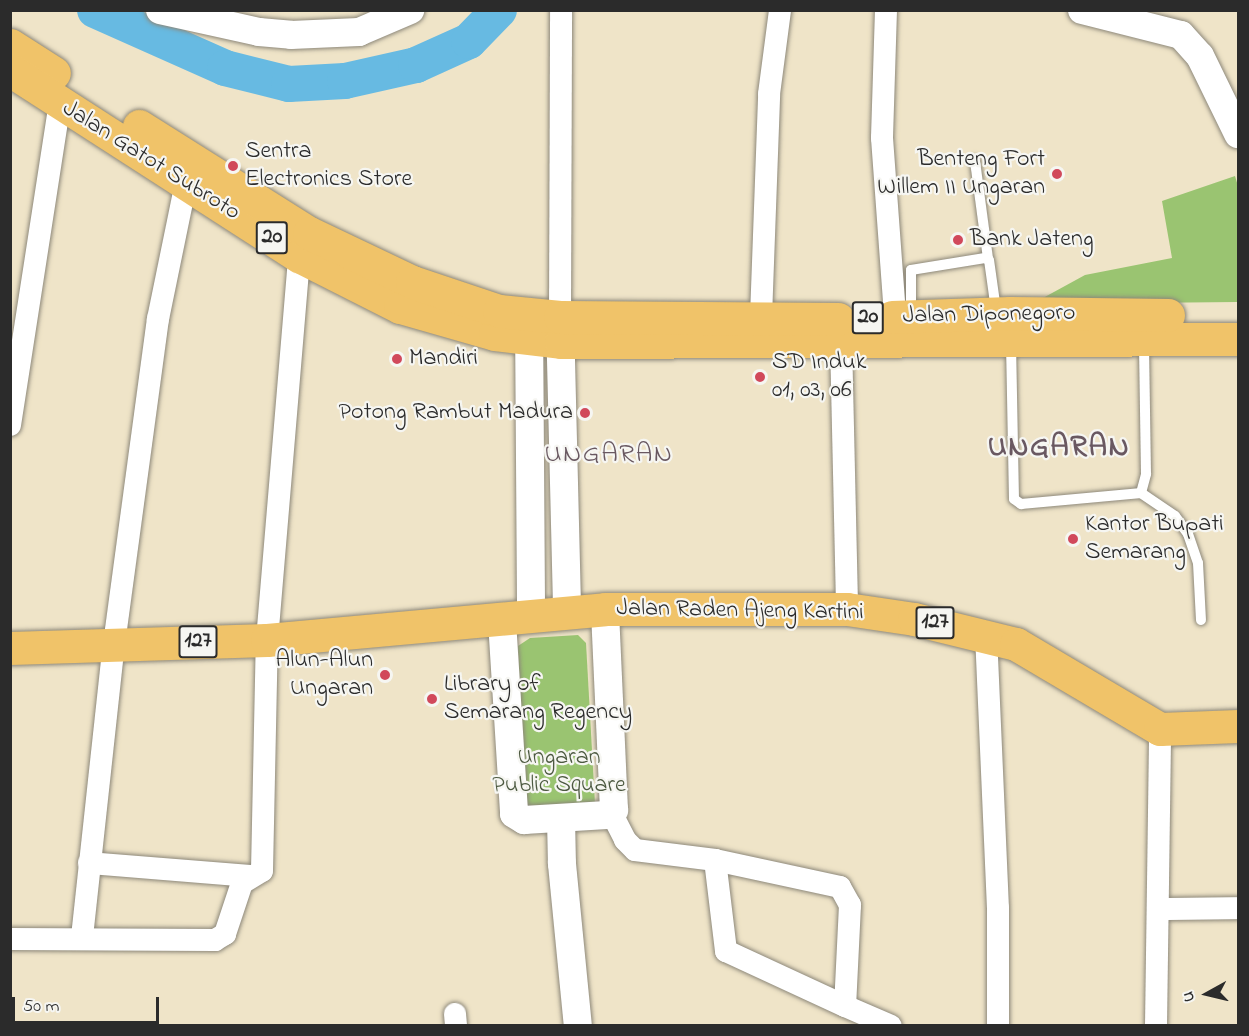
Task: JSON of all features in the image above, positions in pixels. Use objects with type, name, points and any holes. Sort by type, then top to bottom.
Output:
[{"type":"main road","name":"Jalan Gatot Subroto","points":[[10,45],[309,233],[412,282],[544,328]]},
{"type":"main road","name":"Jalan Gatot Subroto","points":[[10,70],[299,256],[400,307],[452,323],[544,328]]},
{"type":"main road","name":"Jalan Diponegoro","points":[[1144,325],[1239,315]]},
{"type":"main road","name":"Jalan Diponegoro","points":[[544,328],[761,317],[903,316],[1144,325],[1239,339]]},
{"type":"main road","name":"Jalan Diponegoro","points":[[544,328],[841,340],[1006,321]]},
{"type":"main road","name":"Jalan Raden Ajeng Kartini","points":[[516,619],[605,609],[846,609],[986,634],[1045,659],[1160,729]]},
{"type":"main road","name":"127","points":[[10,648],[267,640],[516,619]]},
{"type":"main road","points":[[1160,729],[1239,726]]},
{"type":"street","points":[[177,13],[259,33],[329,34],[368,29],[410,10]]},
{"type":"street","points":[[561,10],[544,328],[528,470],[516,619],[512,810],[516,817],[524,820],[612,814]]},
{"type":"street","points":[[761,317],[769,94],[780,10]]},
{"type":"street","points":[[886,10],[882,138],[903,316]]},
{"type":"street","points":[[1082,10],[1145,17],[1190,43],[1239,134]]},
{"type":"street","points":[[10,425],[60,103]]},
{"type":"street","points":[[82,937],[114,644],[158,319],[186,182]]},
{"type":"street","points":[[10,939],[82,937],[215,940],[225,934],[242,883],[264,867],[267,640],[299,256]]},
{"type":"street","points":[[544,328],[562,468],[567,613]]},
{"type":"street","points":[[841,340],[846,609]]},
{"type":"street","points":[[528,470],[562,468]]},
{"type":"street","points":[[605,609],[612,814],[634,850],[715,860],[840,887],[850,905],[845,1006]]},
{"type":"street","points":[[986,634],[998,908],[998,1026]]},
{"type":"street","points":[[1156,1026],[1160,729]]},
{"type":"street","points":[[561,818],[565,907],[578,1026]]},
{"type":"street","points":[[715,860],[726,951],[891,1026]]},
{"type":"street","points":[[89,864],[251,876]]},
{"type":"street","points":[[1159,909],[1239,908]]},
{"type":"lane","points":[[975,161],[988,258],[1006,321],[1014,499],[1021,504],[1141,493],[1175,516],[1188,534],[1198,563],[1201,620]]},
{"type":"lane","points":[[903,316],[911,270],[988,258]]},
{"type":"lane","points":[[1141,493],[1146,474],[1144,325]]},
{"type":"green space","points":[[1235,176],[1238,186],[1238,302],[1032,304],[1085,275],[1172,258],[1162,201]]},
{"type":"green space","name":"Ungaran Public Square","points":[[578,635],[586,643],[595,804],[528,806],[525,801],[518,646],[530,638]]},
{"type":"waterway","points":[[95,10],[225,68],[289,84],[345,81],[416,65],[469,41],[499,10]]},
{"type":"place","name":"Sentra Electronics Store","points":[[233,166]]},
{"type":"place","name":"Benteng Fort Willem II Ungaran","points":[[1057,174]]},
{"type":"place","name":"Bank Jateng","points":[[958,240]]},
{"type":"place","name":"Mandiri","points":[[397,359]]},
{"type":"place","name":"SD Induk 01, 03, 06","points":[[760,377]]},
{"type":"place","name":"Potong Rambut Madura","points":[[585,413]]},
{"type":"place","name":"Kantor Bupati Semarang","points":[[1073,539]]},
{"type":"place","name":"Alun-Alun Ungaran","points":[[385,675]]},
{"type":"place","name":"Library of Semarang Regency","points":[[432,699]]},
{"type":"district","name":"UNGARAN","points":[[1059,448]]},
{"type":"district","name":"UNGARAN","points":[[609,455]]}]
